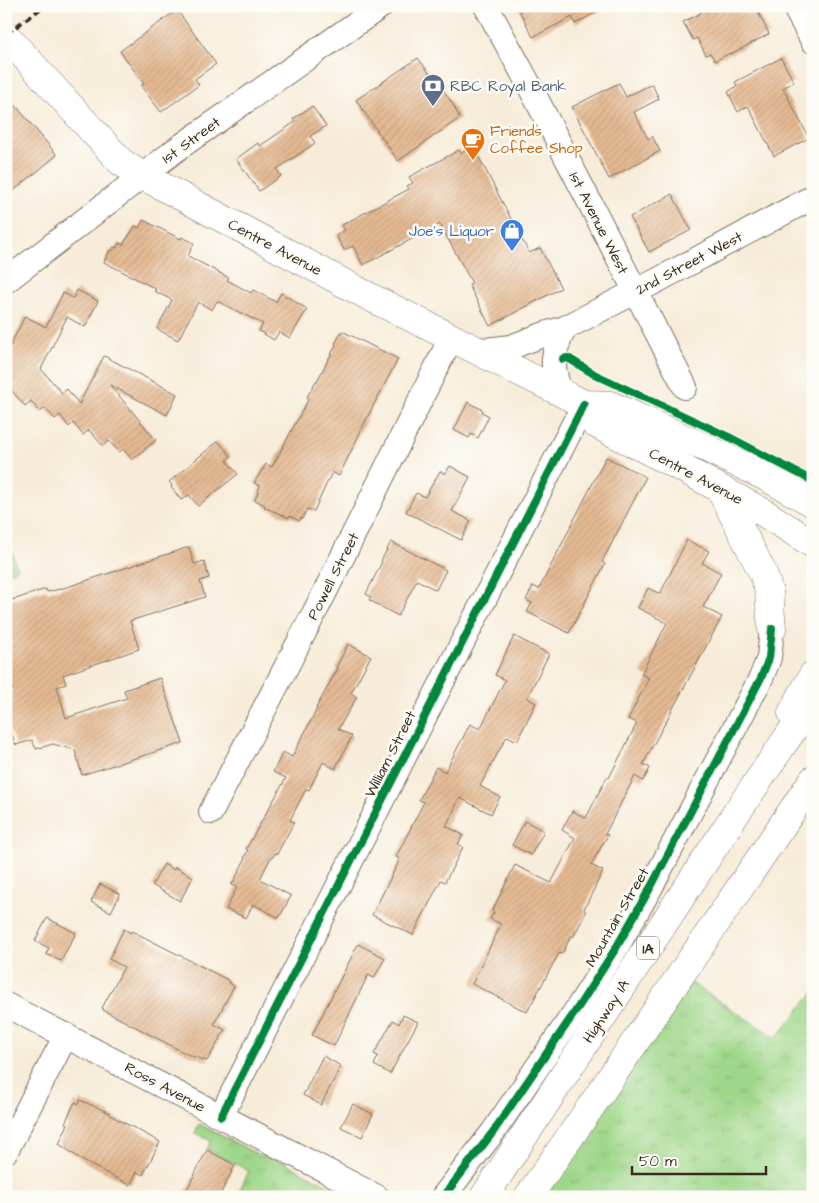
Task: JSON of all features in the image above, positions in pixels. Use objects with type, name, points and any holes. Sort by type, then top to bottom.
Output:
[{"type":"main road","name":"Centre Avenue","points":[[6,36],[121,162],[141,175],[460,343],[584,404],[610,405],[704,446],[813,503]]},
{"type":"main road","name":"Centre Avenue","points":[[584,404],[594,423],[764,513],[813,544]]},
{"type":"main road","points":[[720,489],[763,574],[772,609],[772,629]]},
{"type":"main road","points":[[764,513],[813,564]]},
{"type":"main road","points":[[737,812],[813,675]]},
{"type":"main road","name":"Highway 1A","points":[[484,1197],[737,812],[813,700]]},
{"type":"main road","points":[[528,1197],[813,780]]},
{"type":"street","name":"1st Street","points":[[6,281],[141,175],[381,6]]},
{"type":"street","name":"1st Avenue West","points":[[486,6],[526,79],[685,387]]},
{"type":"street","points":[[794,6],[813,41]]},
{"type":"street","name":"2nd Street West","points":[[460,343],[486,350],[511,347],[565,328],[813,197]]},
{"type":"street","points":[[560,392],[553,369],[553,355],[565,328]]},
{"type":"street","name":"Powell Street","points":[[211,812],[324,594],[460,343]]},
{"type":"street","name":"William Street","points":[[220,1116],[584,404]]},
{"type":"street","name":"Mountain Street","points":[[443,1197],[471,1162],[512,1104],[582,1001],[631,923],[754,692],[769,658],[772,629]]},
{"type":"street","name":"Ross Avenue","points":[[6,1005],[378,1197]]},
{"type":"street","points":[[6,1151],[66,1035]]},
{"type":"green space","points":[[6,535],[17,569],[6,574]]},
{"type":"green space","points":[[685,979],[776,1038],[813,993],[813,1197],[540,1197]]},
{"type":"green space","points":[[199,1124],[263,1157],[266,1153],[351,1197],[236,1197],[249,1171],[207,1149],[211,1141],[195,1133]]},
{"type":"building","points":[[517,6],[608,6],[575,24],[572,17],[533,37]]},
{"type":"building","points":[[697,6],[755,6],[769,34],[715,61],[710,53],[706,55],[697,38],[693,40],[683,22],[701,13]]},
{"type":"building","points":[[177,10],[216,64],[195,79],[199,85],[161,112],[141,86],[144,84],[120,51]]},
{"type":"building","points":[[418,58],[438,82],[460,118],[398,161],[356,100]]},
{"type":"building","points":[[781,58],[794,82],[783,88],[809,138],[774,156],[748,106],[738,112],[728,92],[737,86],[735,82]]},
{"type":"building","points":[[619,83],[626,97],[652,84],[659,99],[634,112],[648,139],[652,136],[660,151],[609,179],[572,107]]},
{"type":"building","points":[[6,94],[57,155],[6,197]]},
{"type":"building","points":[[312,106],[326,126],[310,136],[315,143],[277,169],[281,176],[259,191],[236,159],[258,143],[260,146],[295,122],[293,119]]},
{"type":"building","points":[[474,148],[529,253],[540,248],[561,288],[490,326],[469,285],[472,283],[440,224],[363,265],[353,246],[344,250],[336,235],[345,230],[342,225],[409,189],[407,186],[413,183],[409,177],[459,150],[461,153]]},
{"type":"building","points":[[672,194],[691,230],[649,252],[630,217]]},
{"type":"building","points":[[143,220],[181,239],[182,237],[194,243],[188,256],[229,278],[227,280],[251,293],[253,290],[276,302],[281,293],[307,309],[290,338],[279,332],[274,340],[259,331],[263,324],[217,301],[212,310],[198,302],[178,340],[157,329],[172,300],[154,291],[156,289],[104,262],[110,250],[112,251],[114,247],[116,248],[119,243],[123,245],[135,226],[139,228]]},
{"type":"building","points":[[77,290],[98,301],[85,327],[67,317],[41,369],[62,393],[67,389],[79,404],[104,356],[177,394],[167,415],[110,385],[156,440],[132,460],[123,449],[119,452],[109,441],[103,446],[89,430],[83,435],[73,423],[69,427],[60,415],[55,419],[45,408],[40,412],[31,401],[25,406],[6,384],[6,354],[25,316],[46,327],[63,293],[73,298]]},
{"type":"building","points":[[342,331],[398,359],[339,476],[332,472],[314,511],[307,509],[299,521],[264,507],[265,505],[255,500],[260,486],[254,483],[266,464],[272,467]]},
{"type":"building","points":[[468,402],[483,410],[482,412],[489,416],[478,438],[471,434],[469,438],[454,430]]},
{"type":"building","points":[[218,441],[231,456],[227,461],[238,474],[198,506],[189,495],[181,500],[169,482]]},
{"type":"building","points":[[606,457],[646,477],[602,562],[605,564],[569,633],[527,612],[532,603],[526,600],[533,586],[539,589]]},
{"type":"building","points":[[450,466],[470,477],[452,511],[471,521],[461,540],[406,512],[416,493],[425,497],[440,471],[445,474]]},
{"type":"building","points":[[687,540],[709,551],[702,563],[721,573],[703,607],[722,617],[643,764],[650,768],[643,781],[635,776],[605,834],[608,835],[591,865],[603,871],[584,909],[586,912],[575,934],[573,937],[571,936],[563,952],[559,953],[527,1012],[472,984],[501,924],[490,919],[494,912],[492,911],[515,865],[551,883],[575,838],[562,830],[572,811],[586,818],[607,777],[609,778],[637,723],[628,719],[649,678],[641,674],[667,623],[638,608],[648,588],[660,594]]},
{"type":"building","points":[[391,542],[446,570],[436,590],[417,580],[398,616],[369,600],[371,597],[366,594]]},
{"type":"building","points":[[189,547],[194,564],[204,561],[209,578],[200,581],[205,597],[130,621],[139,649],[63,675],[66,684],[57,687],[66,718],[127,698],[124,690],[160,678],[183,743],[82,775],[75,750],[53,744],[36,749],[32,740],[16,745],[6,722],[6,692],[13,690],[6,669],[6,602],[46,589],[47,592],[64,588]]},
{"type":"building","points":[[514,636],[549,654],[527,698],[536,703],[517,741],[507,736],[480,786],[500,797],[491,814],[460,798],[446,826],[463,835],[458,844],[463,847],[445,882],[441,880],[413,935],[372,915],[400,859],[396,857],[424,802],[419,800],[436,767],[445,772],[470,724],[480,729],[505,680],[495,675]]},
{"type":"building","points":[[348,644],[371,656],[351,693],[357,697],[338,729],[352,736],[335,769],[323,762],[309,790],[306,789],[290,820],[294,822],[277,854],[275,853],[271,857],[260,879],[291,896],[279,918],[253,904],[246,918],[226,909],[237,887],[232,885],[245,859],[248,850],[246,849],[286,778],[273,772],[283,752],[292,757],[338,668],[336,668]]},
{"type":"building","points":[[525,821],[544,831],[531,855],[512,845]]},
{"type":"building","points":[[164,864],[174,870],[175,867],[193,877],[180,901],[152,885]]},
{"type":"building","points":[[100,884],[120,894],[111,912],[91,902]]},
{"type":"building","points":[[47,918],[76,933],[61,961],[46,954],[49,948],[35,941]]},
{"type":"building","points":[[124,929],[131,933],[132,931],[228,980],[234,986],[214,1024],[225,1030],[207,1061],[189,1055],[103,1010],[102,1008],[124,967],[109,959]]},
{"type":"building","points":[[358,944],[385,958],[374,978],[368,975],[334,1046],[312,1035]]},
{"type":"building","points":[[403,1015],[418,1022],[390,1074],[374,1065],[378,1056],[374,1054],[393,1020],[399,1024]]},
{"type":"building","points":[[323,1056],[341,1066],[321,1105],[303,1095]]},
{"type":"building","points":[[80,1100],[110,1113],[110,1115],[160,1142],[143,1175],[137,1172],[130,1185],[85,1162],[59,1144],[68,1124],[65,1123],[75,1102],[79,1104]]},
{"type":"building","points":[[353,1104],[373,1114],[362,1137],[341,1127]]},
{"type":"building","points":[[207,1150],[235,1165],[219,1197],[183,1197]]},
{"type":"railway","points":[[6,34],[44,6]]},
{"type":"cycle path","points":[[563,359],[568,358],[594,374],[729,437],[813,481]]},
{"type":"cycle path","points":[[221,1116],[584,404]]},
{"type":"cycle path","points":[[443,1197],[493,1132],[616,948],[653,883],[761,678],[769,658],[772,629]]},
{"type":"place","name":"RBC Royal Bank","points":[[433,107]]},
{"type":"place","name":"Friends Coffee Shop","points":[[473,161]]},
{"type":"place","name":"Joe's Liquor","points":[[512,252]]}]
